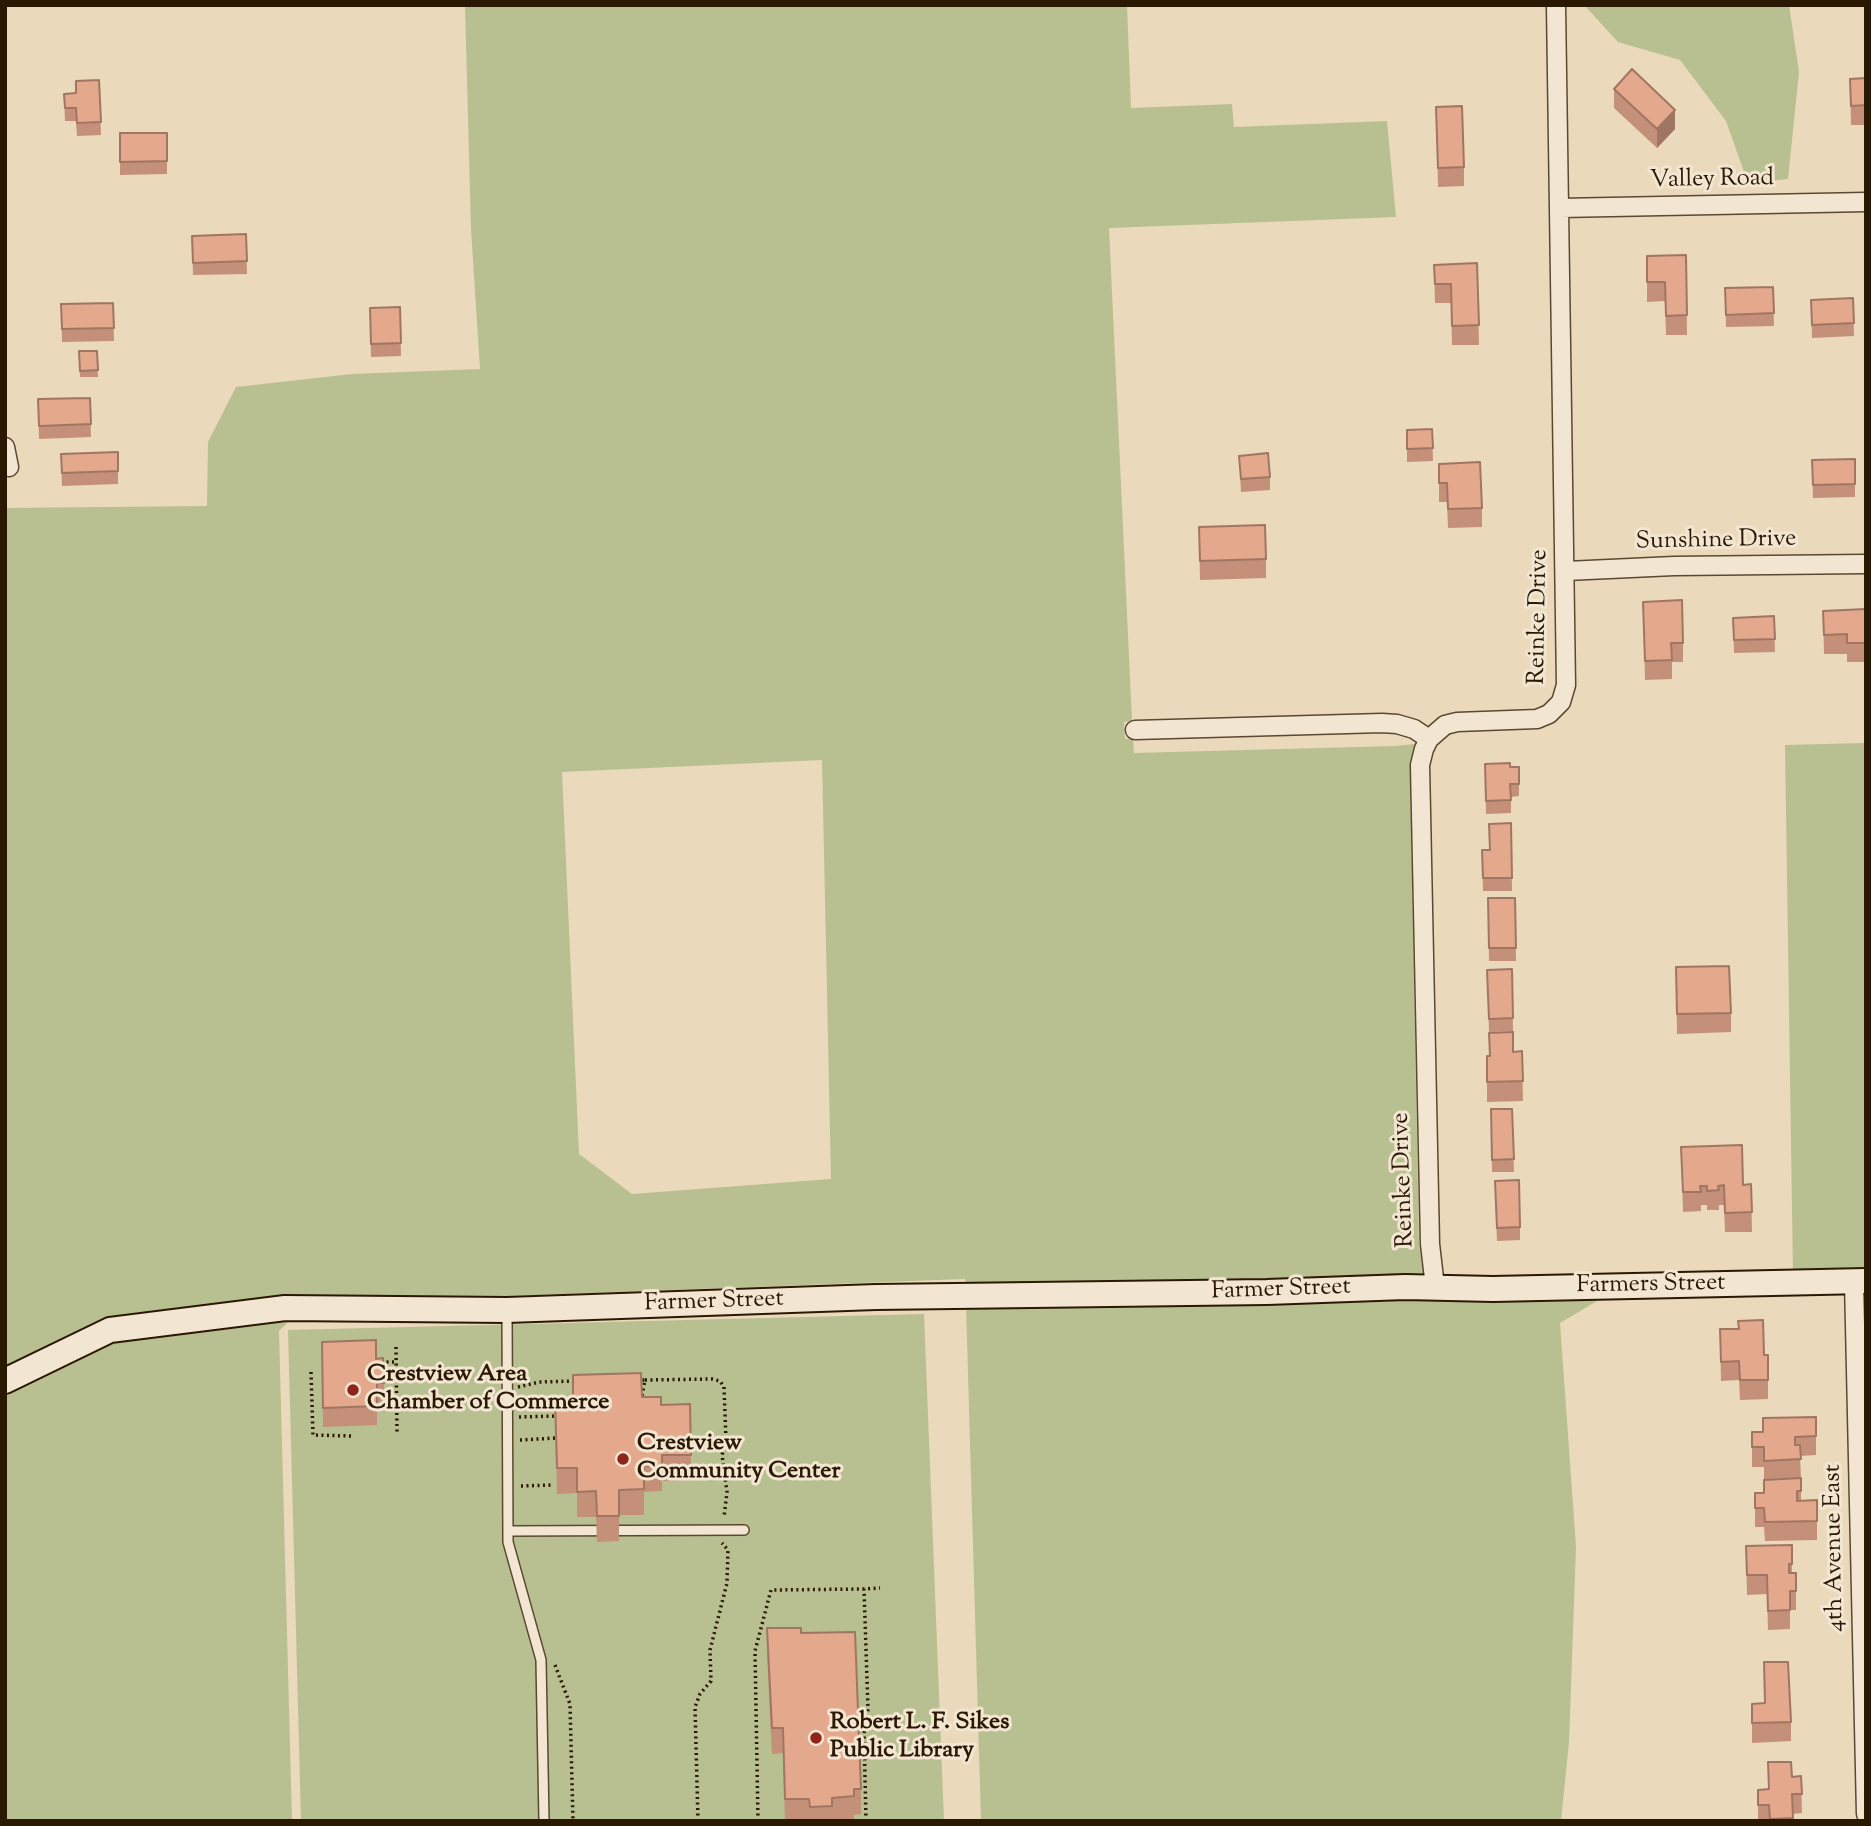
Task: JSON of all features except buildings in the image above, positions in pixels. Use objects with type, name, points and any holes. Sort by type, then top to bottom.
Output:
[{"type":"street","name":"Reinke Drive","points":[[1435,1287],[1430,1244],[1420,765],[1429,739],[1445,725],[1457,722],[1537,719],[1549,714],[1561,702],[1566,685],[1556,5]]},
{"type":"street","name":"Valley Road","points":[[1560,208],[1866,202]]},
{"type":"street","points":[[5,447],[9,467]]},
{"type":"street","name":"Sunshine Drive","points":[[1566,571],[1674,566],[1866,564]]},
{"type":"street","points":[[1135,730],[1382,723],[1414,729],[1429,739]]},
{"type":"street","name":"Farmers Street","points":[[1435,1287],[1493,1289],[1860,1281]]},
{"type":"street","name":"4th Avenue East","points":[[1860,1281],[1866,1814]]},
{"type":"street","name":"Farmer Street","points":[[5,1381],[110,1330],[285,1308],[507,1310],[876,1297],[1435,1287]]},
{"type":"lane","points":[[507,1310],[508,1542],[541,1660],[544,1821]]},
{"type":"lane","points":[[508,1531],[744,1530]]},
{"type":"path","points":[[396,1347],[397,1432]]},
{"type":"path","points":[[376,1363],[396,1362]]},
{"type":"path","points":[[311,1372],[313,1435],[351,1436]]},
{"type":"path","points":[[628,1380],[712,1379],[720,1381],[724,1387],[726,1440],[722,1455],[726,1474],[727,1506],[726,1516],[717,1521],[719,1541],[728,1550],[727,1583],[710,1650],[711,1681],[700,1694],[695,1707],[698,1821]]},
{"type":"path","points":[[641,1406],[645,1380]]},
{"type":"path","points":[[516,1396],[518,1387],[539,1382],[583,1381]]},
{"type":"path","points":[[388,1394],[396,1395]]},
{"type":"path","points":[[517,1405],[518,1424]]},
{"type":"path","points":[[519,1417],[560,1415]]},
{"type":"path","points":[[517,1432],[520,1449]]},
{"type":"path","points":[[517,1440],[556,1438]]},
{"type":"path","points":[[519,1479],[517,1486],[553,1485]]},
{"type":"path","points":[[758,1821],[755,1651],[771,1590],[880,1588]]},
{"type":"path","points":[[863,1589],[868,1709],[864,1734],[866,1821]]},
{"type":"green space","points":[[465,5],[1127,5],[1131,108],[1232,104],[1234,127],[1387,121],[1396,217],[1109,228],[1132,721],[1124,722],[1125,739],[1133,739],[1134,753],[1415,744],[1410,766],[1419,1244],[1424,1278],[966,1287],[965,1279],[408,1300],[105,1322],[5,1370],[5,508],[207,506],[208,442],[236,387],[352,374],[480,369],[471,229]],"holes":[[[822,760],[831,1179],[632,1194],[579,1154],[562,772]]]},
{"type":"green space","points":[[1584,5],[1789,5],[1799,72],[1788,179],[1748,183],[1726,121],[1680,60],[1618,42]]},
{"type":"green space","points":[[1866,743],[1866,1272],[1793,1274],[1785,745]]},
{"type":"green space","points":[[1596,1296],[1597,1301],[1560,1323],[1576,1547],[1569,1742],[1561,1821],[981,1821],[966,1305]]},
{"type":"green space","points":[[924,1314],[944,1821],[301,1821],[288,1330]]},
{"type":"green space","points":[[296,1317],[295,1322],[288,1322],[279,1331],[292,1821],[5,1821],[5,1391],[113,1339]]},
{"type":"place","name":"Crestview Area Chamber of Commerce","points":[[353,1390]]},
{"type":"place","name":"Crestview Community Center","points":[[623,1459]]},
{"type":"place","name":"Robert L. F. Sikes Public Library","points":[[816,1738]]}]
